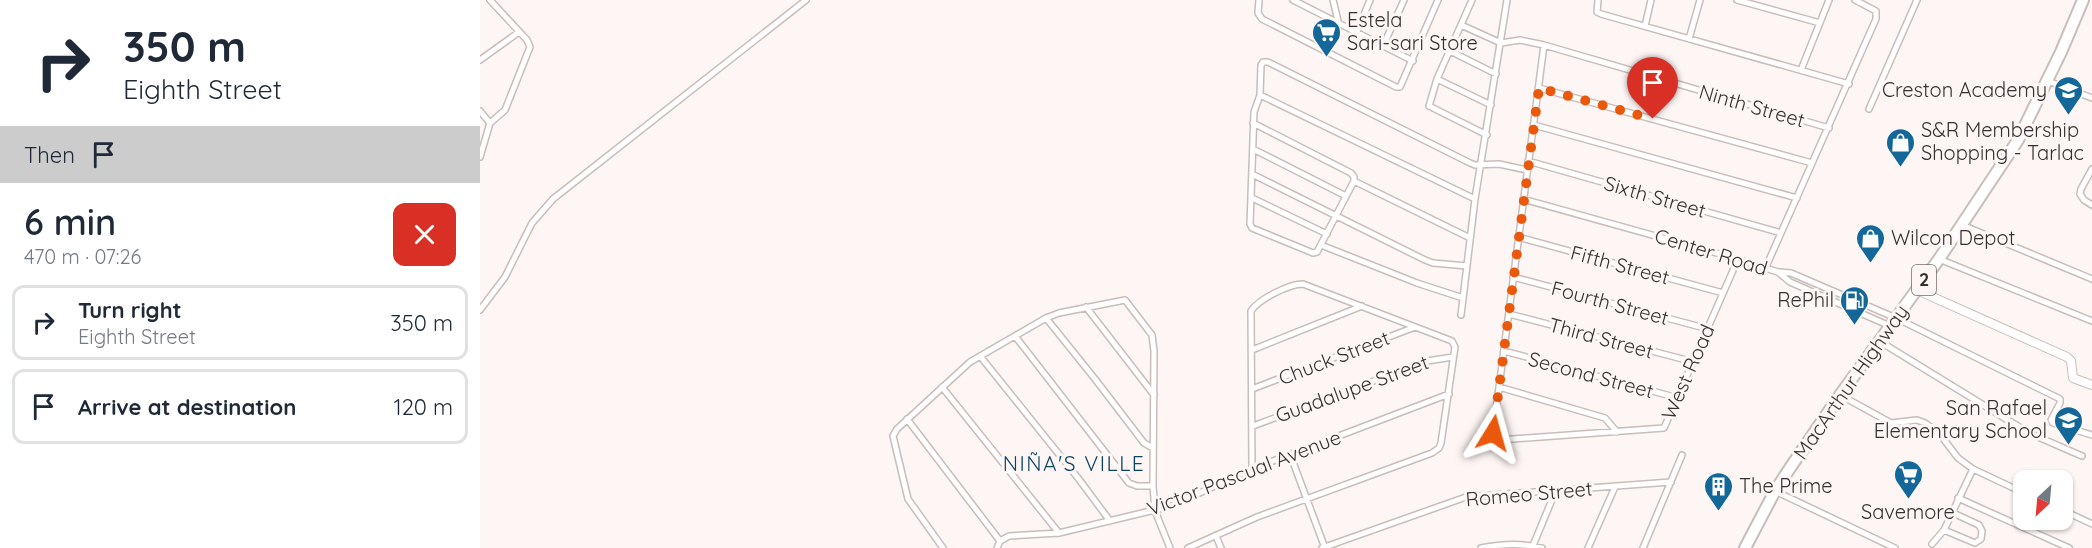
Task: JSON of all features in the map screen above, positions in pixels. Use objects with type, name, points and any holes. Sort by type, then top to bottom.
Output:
[{"type":"highway","name":"MacArthur Highway","points":[[1744,548],[1775,491],[1840,395],[1939,259],[2018,140],[2048,81],[2083,0]]},
{"type":"street","points":[[480,157],[490,123],[505,110],[530,47],[527,40],[490,0]]},
{"type":"street","points":[[480,310],[505,277],[532,223],[554,200],[806,0]]},
{"type":"street","points":[[1259,0],[1258,13],[1262,20],[1396,87],[1403,84],[1438,0]]},
{"type":"street","points":[[1293,0],[1413,61]]},
{"type":"street","points":[[1333,0],[1339,25]]},
{"type":"street","points":[[1356,34],[1370,0]]},
{"type":"street","points":[[1383,46],[1404,0]]},
{"type":"street","points":[[1472,0],[1437,79],[1429,106],[1487,135]]},
{"type":"street","points":[[1461,315],[1475,199],[1507,0]]},
{"type":"street","points":[[1598,0],[1597,12],[1601,14],[1849,84]]},
{"type":"street","points":[[1645,26],[1651,0]]},
{"type":"street","points":[[1689,39],[1700,0]]},
{"type":"street","points":[[1737,0],[1820,23]]},
{"type":"street","points":[[1801,70],[1829,0]]},
{"type":"street","points":[[1765,269],[1876,19],[1876,11],[1856,0]]},
{"type":"street","points":[[1869,109],[1917,0]]},
{"type":"street","points":[[1461,25],[1501,43]]},
{"type":"street","points":[[480,60],[519,32]]},
{"type":"street","name":"Ninth Street","points":[[1501,43],[1520,40],[1545,45],[1829,128]]},
{"type":"street","points":[[1545,45],[1499,387],[1605,418],[1617,432]]},
{"type":"street","points":[[1450,51],[1496,74]]},
{"type":"street","points":[[1253,123],[1351,173],[1354,177],[1321,245],[1317,252],[1313,252],[1255,230],[1250,224],[1253,123],[1260,95],[1261,64],[1263,62],[1268,62],[1470,163],[1500,164],[1527,170]]},
{"type":"street","points":[[1437,79],[1491,105]]},
{"type":"street","points":[[2048,81],[2092,98]]},
{"type":"street","points":[[1539,88],[1812,163]]},
{"type":"street","points":[[1260,95],[1475,199]]},
{"type":"street","points":[[480,111],[490,123]]},
{"type":"street","points":[[1534,125],[1797,198]]},
{"type":"street","points":[[1253,149],[1346,196]]},
{"type":"street","name":"Sixth Street","points":[[1528,161],[1781,233]]},
{"type":"street","points":[[2092,169],[2080,195],[2092,205]]},
{"type":"street","points":[[1252,174],[1425,260],[1433,263],[1467,266]]},
{"type":"street","points":[[1354,181],[1470,238]]},
{"type":"street","points":[[1252,198],[1327,234]]},
{"type":"street","name":"Center Road","points":[[1523,199],[1778,272],[1790,282],[1893,322],[2060,399],[2051,420],[2053,423],[2092,435]]},
{"type":"street","points":[[1962,225],[2092,279]]},
{"type":"street","name":"Fifth Street","points":[[1518,237],[1723,293]]},
{"type":"street","points":[[1321,245],[1417,283],[1463,298]]},
{"type":"street","points":[[1939,259],[2092,321]]},
{"type":"street","name":"West Road","points":[[1499,387],[1493,433],[1495,438],[1500,440],[1664,428],[1738,260]]},
{"type":"street","name":"Fourth Street","points":[[1513,278],[1708,329]]},
{"type":"street","points":[[1188,548],[1257,517],[1439,448],[1442,443],[1455,347],[1452,341],[1303,284],[1294,284],[1256,303],[1251,311],[1252,469]]},
{"type":"street","points":[[1917,290],[2067,357],[2071,361],[2073,378],[2092,385]]},
{"type":"street","points":[[943,548],[908,499],[893,436],[907,419],[980,356],[1046,318],[1059,313],[1125,300],[1152,335],[1155,511],[1170,548]]},
{"type":"street","points":[[1252,350],[1363,306]]},
{"type":"street","points":[[1086,307],[1154,395]]},
{"type":"street","name":"Third Street","points":[[1509,314],[1694,362]]},
{"type":"street","points":[[1046,318],[1144,444],[1153,448]]},
{"type":"street","name":"Chuck Street","points":[[1252,389],[1415,327]]},
{"type":"street","points":[[1015,336],[1129,483],[1137,486],[1153,486]]},
{"type":"street","points":[[1879,341],[2029,433],[2082,456]]},
{"type":"street","name":"Second Street","points":[[1504,351],[1678,398]]},
{"type":"street","points":[[980,356],[1110,521]]},
{"type":"street","name":"Guadalupe Street","points":[[1253,426],[1427,361],[1453,357]]},
{"type":"street","points":[[942,387],[1059,532]]},
{"type":"street","name":"Victor Pascual Avenue","points":[[1000,541],[1009,536],[1059,532],[1155,511],[1190,499],[1252,469],[1449,394]]},
{"type":"street","points":[[1840,395],[1891,423],[1917,420],[1925,423],[1939,434],[1958,458],[1972,469],[2013,488]]},
{"type":"street","points":[[907,419],[1000,541],[997,548]]},
{"type":"street","points":[[1290,454],[1324,548]]},
{"type":"street","points":[[1643,548],[1682,455]]},
{"type":"street","points":[[1932,544],[1944,530],[1972,469]]},
{"type":"street","name":"Romeo Street","points":[[1324,548],[1466,497],[1671,482]]},
{"type":"street","points":[[1588,548],[1615,487]]},
{"type":"street","points":[[1532,547],[1556,490]]},
{"type":"street","points":[[1775,491],[1895,548]]},
{"type":"street","points":[[1958,498],[2069,548]]},
{"type":"street","points":[[1944,530],[1975,543],[1981,539],[1982,531],[1979,525],[1952,513]]},
{"type":"street","points":[[2073,515],[2092,524]]},
{"type":"street","points":[[1216,536],[1221,548]]},
{"type":"street","points":[[1481,548],[1505,545],[1542,548]]},
{"type":"place","name":"Estela Sari-sari Store","points":[[1326,58]]},
{"type":"place","name":"Creston Academy","points":[[2068,116]]},
{"type":"place","name":"S&R Membership Shopping - Tarlac","points":[[1900,168]]},
{"type":"place","name":"Wilcon Depot","points":[[1870,264]]},
{"type":"place","name":"RePhil","points":[[1855,326]]},
{"type":"place","name":"San Rafael Elementary School","points":[[2068,446]]},
{"type":"place","name":"Savemore","points":[[1908,500]]},
{"type":"place","name":"The Prime","points":[[1718,512]]},
{"type":"district","name":"NIÑA'S VILLE","points":[[1074,464]]},
{"type":"route","points":[[1493,433],[1539,88],[1653,119]]}]
